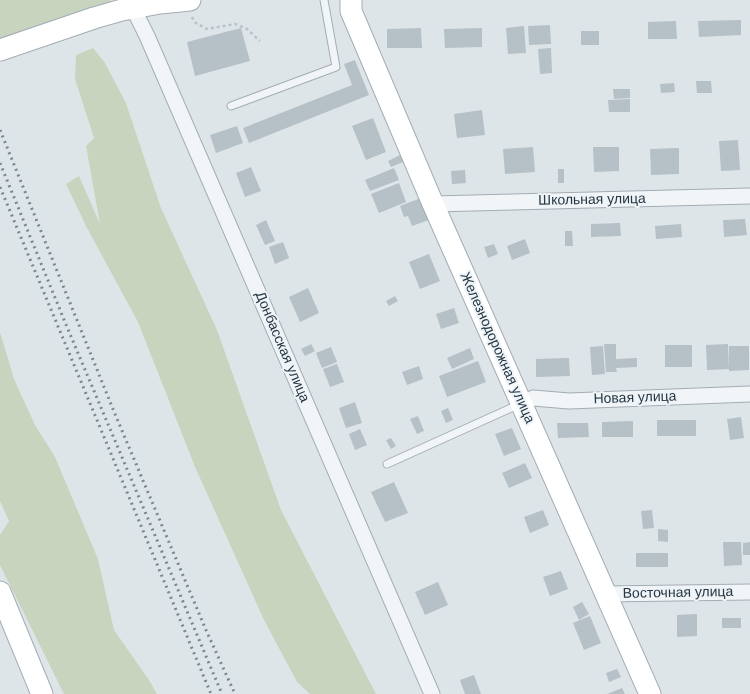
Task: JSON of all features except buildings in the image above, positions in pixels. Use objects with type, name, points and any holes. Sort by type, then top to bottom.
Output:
[{"type":"street","name":"Железнодорожная улица","points":[[351,0],[351,11],[433,204],[650,694]]},
{"type":"street","points":[[0,50],[132,4],[177,1]]},
{"type":"street","name":"Донбасская улица","points":[[132,4],[432,694]]},
{"type":"street","name":"Школьная улица","points":[[433,204],[750,196]]},
{"type":"street","name":"Новая улица","points":[[522,403],[534,398],[569,401],[750,394]]},
{"type":"street","points":[[0,592],[42,694]]},
{"type":"street","name":"Восточная улица","points":[[605,594],[750,592]]},
{"type":"lane","points":[[231,106],[336,67],[324,0]]},
{"type":"lane","points":[[387,464],[522,403]]},
{"type":"path","points":[[177,1],[194,22],[207,29],[235,24],[247,29],[260,41]]},
{"type":"green space","points":[[0,0],[111,0],[107,5],[0,46]]},
{"type":"green space","points":[[93,48],[105,63],[126,103],[161,208],[217,330],[281,510],[376,694],[310,694],[297,682],[264,620],[195,467],[138,322],[86,226],[66,184],[79,176],[100,224],[86,146],[94,138],[75,79],[76,55]]},
{"type":"green space","points":[[0,332],[14,379],[35,425],[55,457],[98,559],[114,630],[157,694],[64,694],[0,565],[0,535],[9,521],[0,501]]},
{"type":"railway","points":[[0,130],[115,414],[206,630],[235,694]]},
{"type":"railway","points":[[0,163],[67,327],[222,694]]},
{"type":"railway","points":[[0,187],[211,694]]}]
